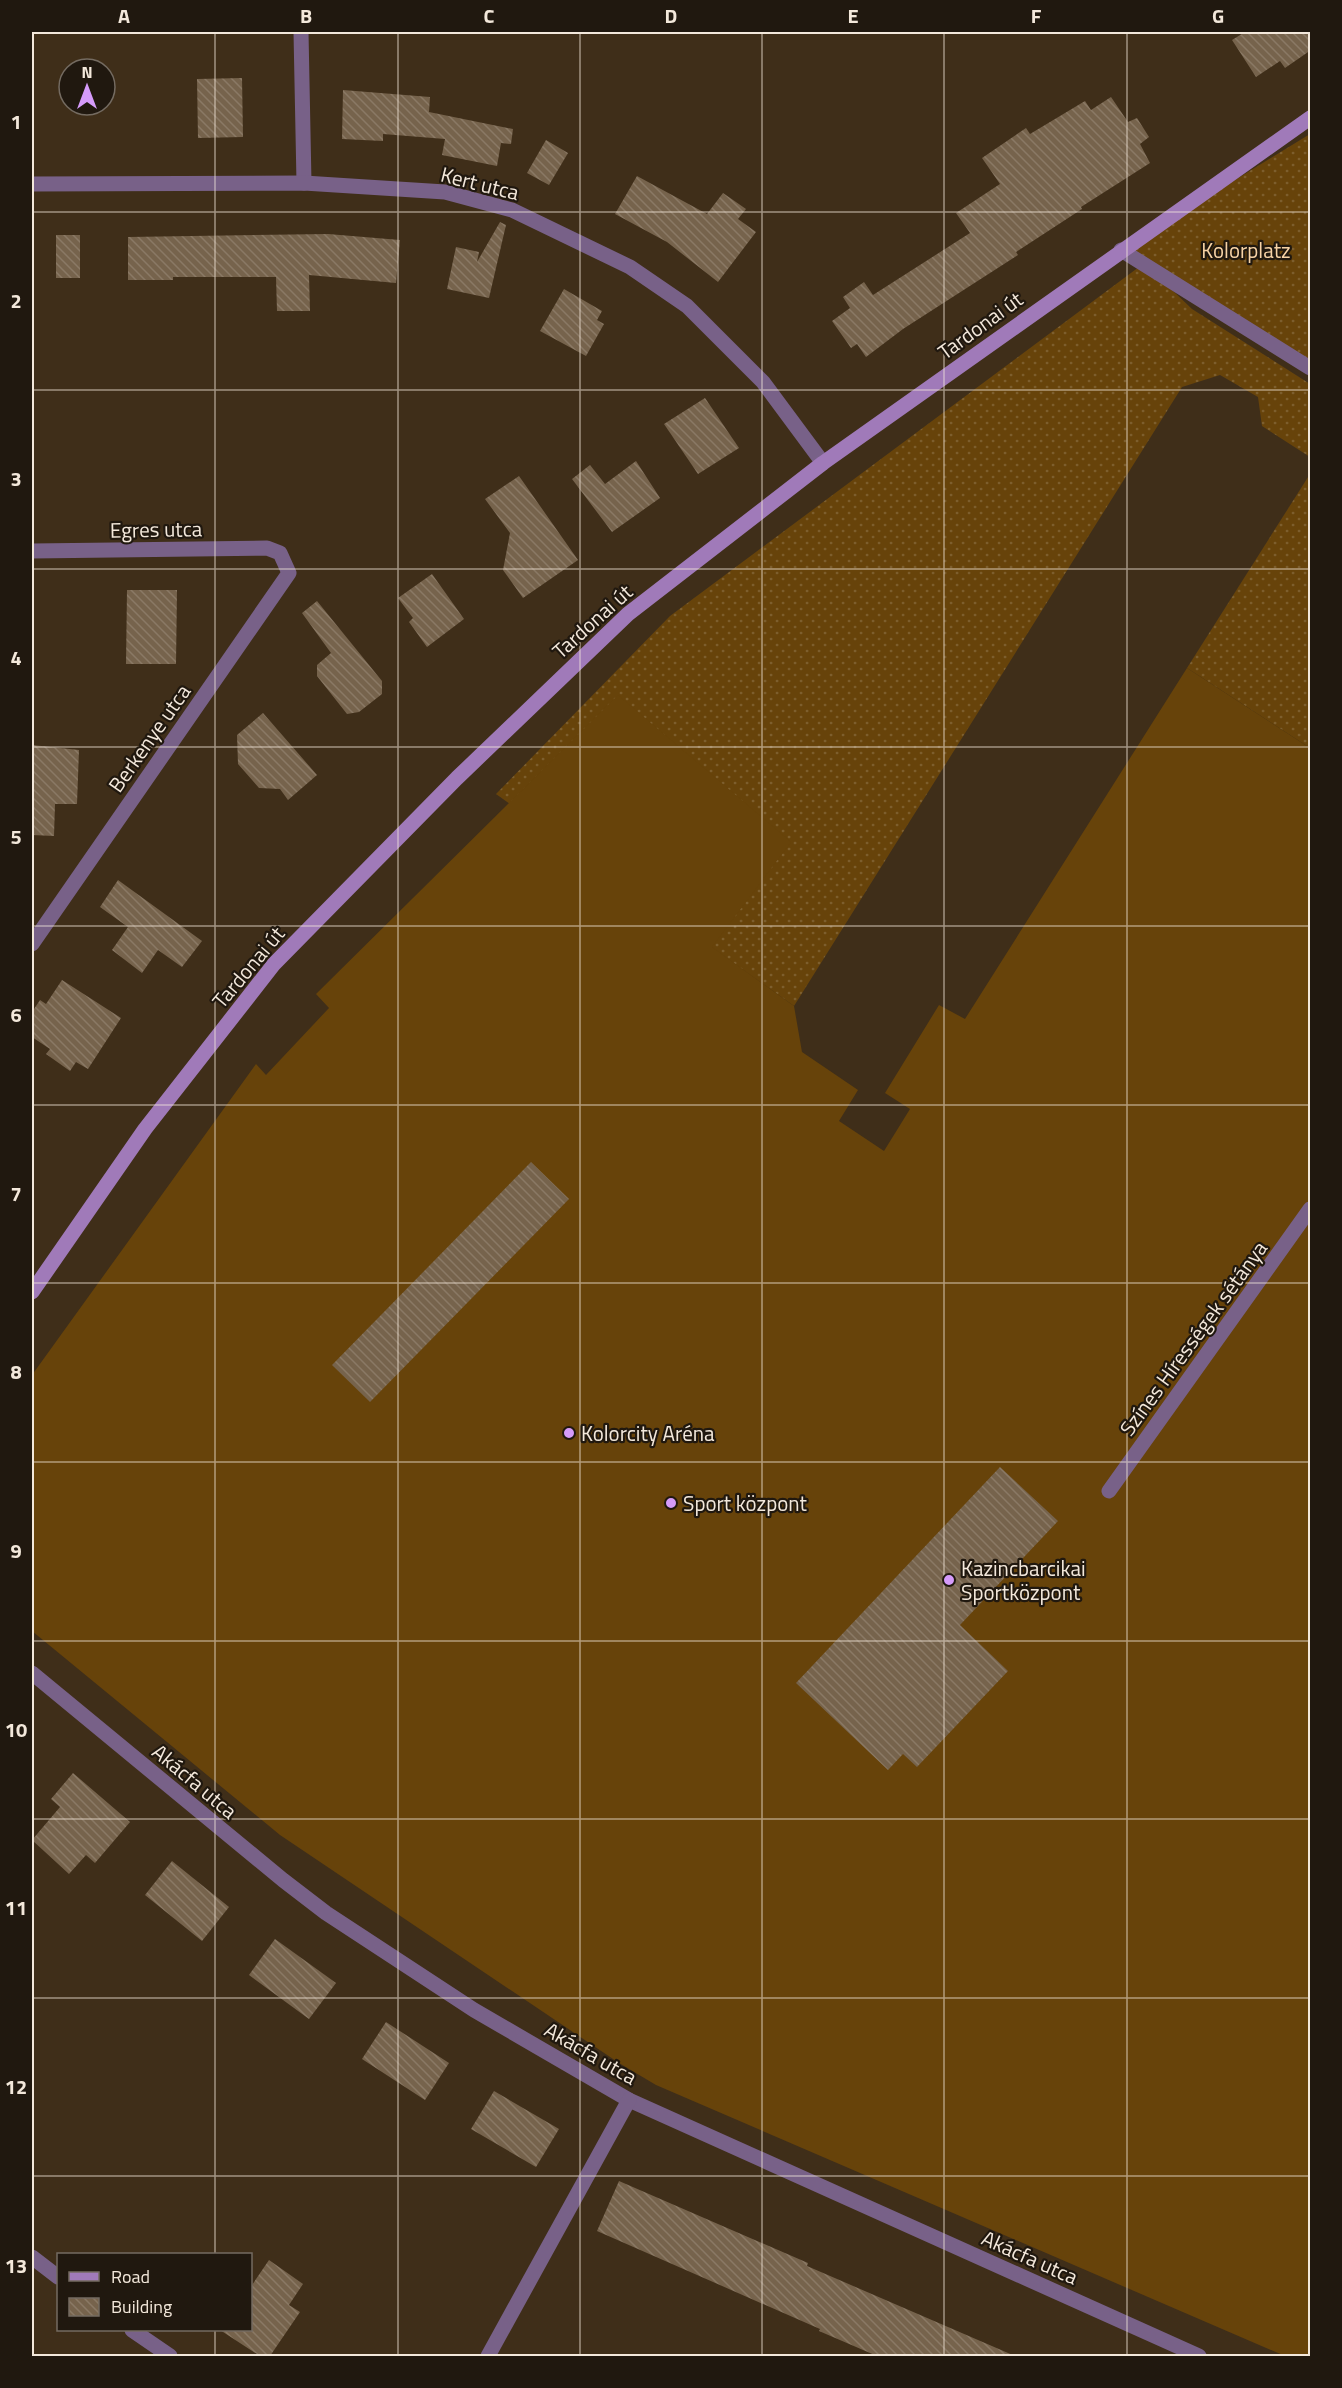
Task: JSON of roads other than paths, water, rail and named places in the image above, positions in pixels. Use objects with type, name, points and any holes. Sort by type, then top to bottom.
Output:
[{"type":"street","points":[[301,32],[304,183]]},
{"type":"street","name":"Tardonai út","points":[[32,1292],[145,1129],[274,964],[457,778],[628,614],[823,463],[1121,250],[1311,118]]},
{"type":"street","name":"Kert utca","points":[[32,184],[304,183],[445,192],[512,210],[630,267],[687,306],[763,382],[823,463]]},
{"type":"street","points":[[1121,250],[1311,368]]},
{"type":"street","name":"Egres utca","points":[[32,551],[267,548],[279,553]]},
{"type":"street","name":"Berkenye utca","points":[[32,944],[289,573],[279,553]]},
{"type":"street","name":"Színes Hírességek sétánya","points":[[1109,1491],[1311,1209]]},
{"type":"street","name":"Akácfa utca","points":[[32,1673],[235,1841],[326,1912],[474,2010],[629,2100],[1199,2356]]},
{"type":"street","points":[[488,2356],[629,2100]]},
{"type":"street","points":[[32,2258],[57,2276]]},
{"type":"street","points":[[133,2331],[170,2356]]},
{"type":"place","name":"Kolorcity Aréna","points":[[569,1433]]},
{"type":"place","name":"Sport központ","points":[[671,1503]]},
{"type":"place","name":"Kazincbarcikai Sportközpont","points":[[949,1580]]},
{"type":"park label","name":"Kolorplatz","points":[[1246,250]]}]
